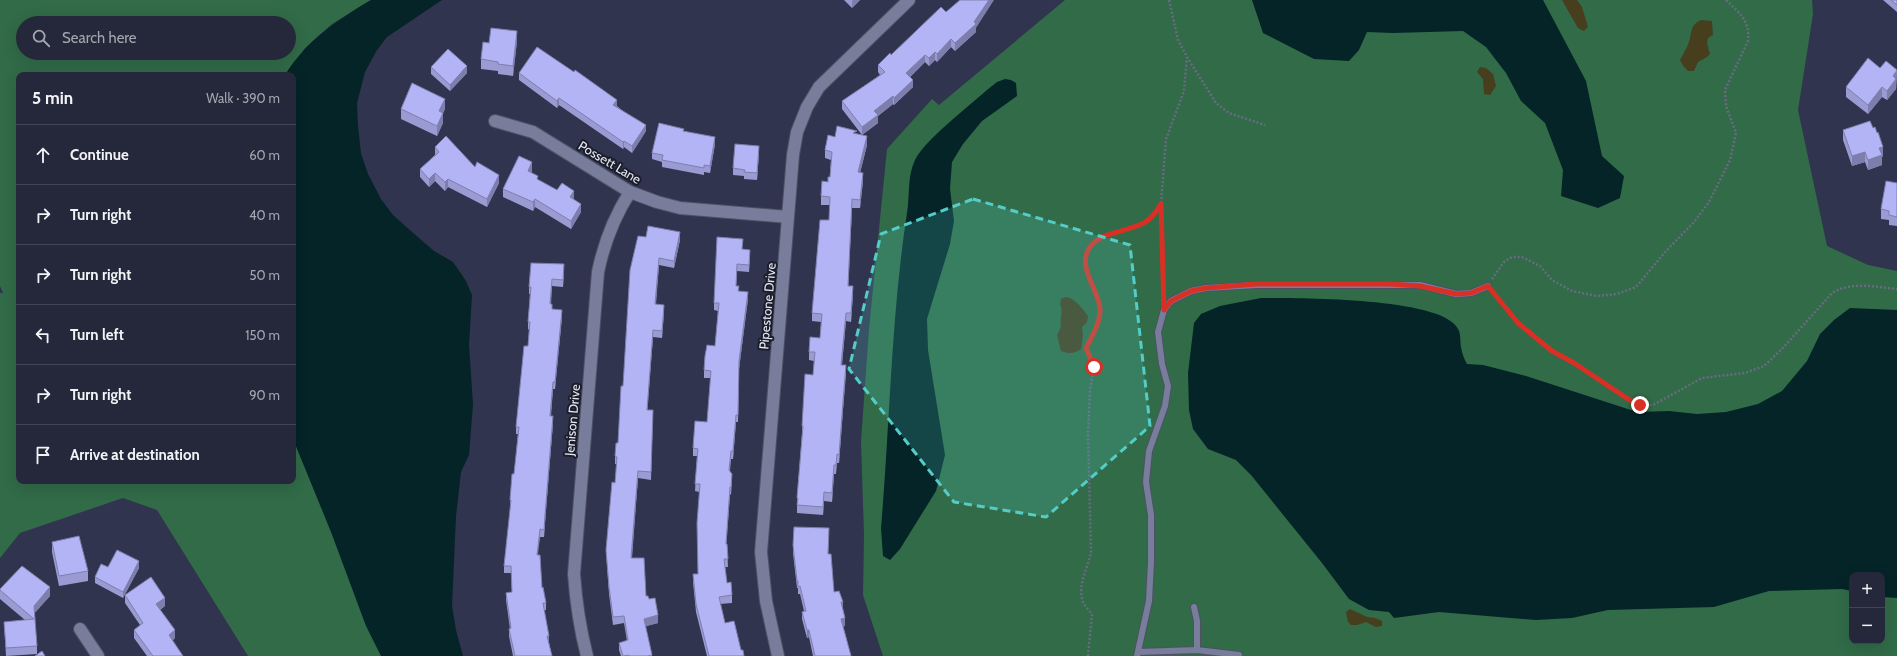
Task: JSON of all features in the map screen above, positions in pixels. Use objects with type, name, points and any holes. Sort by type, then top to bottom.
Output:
[{"type":"street","name":"Pipestone Drive","points":[[778,656],[766,601],[761,552],[793,155],[797,132],[806,107],[819,87],[909,0]]},
{"type":"street","name":"Possett Lane","points":[[495,120],[534,132],[630,192],[680,208],[788,217]]},
{"type":"street","name":"Jenison Drive","points":[[587,656],[580,627],[574,574],[598,272],[602,250],[610,230],[619,209],[630,192]]},
{"type":"street","points":[[80,629],[98,656]]},
{"type":"lane","points":[[1239,655],[1197,650],[1137,654],[1148,601],[1152,562],[1151,515],[1146,482],[1149,451],[1165,406],[1168,386],[1162,364],[1158,332],[1164,310],[1171,301],[1184,294],[1206,288],[1256,284],[1390,284],[1420,286],[1456,294],[1471,293],[1488,286]]},
{"type":"lane","points":[[1194,607],[1198,621],[1197,650]]},
{"type":"path","points":[[1169,0],[1178,40],[1186,57],[1216,103],[1229,113],[1266,125]]},
{"type":"path","points":[[1726,0],[1743,16],[1747,22],[1749,33],[1748,41],[1725,90],[1726,106],[1736,133],[1730,160],[1709,202],[1694,222],[1666,251],[1636,287],[1618,294],[1597,296],[1572,291],[1552,280],[1540,266],[1522,257],[1512,257],[1504,262],[1488,286],[1518,323],[1552,351],[1574,363],[1628,399],[1640,405],[1652,405],[1702,378],[1745,373],[1764,366],[1782,349],[1832,293],[1842,287],[1862,286],[1897,289]]},
{"type":"path","points":[[1164,310],[1161,204],[1166,139],[1184,91],[1186,57]]},
{"type":"path","points":[[1088,656],[1092,615],[1083,604],[1081,593],[1083,576],[1089,563],[1091,552],[1088,434],[1090,390],[1094,367],[1086,348],[1099,319],[1100,308],[1097,295],[1086,269],[1085,260],[1090,246],[1101,237],[1120,232],[1147,221],[1161,204]]},
{"type":"highlighted area","points":[[973,199],[1130,245],[1150,426],[1046,517],[954,502],[849,369],[881,234]]},
{"type":"green space","points":[[0,0],[371,0],[332,24],[304,49],[292,72],[16,72],[16,484],[296,484],[296,445],[387,656],[248,656],[157,510],[123,498],[20,533],[0,558],[0,293],[3,293],[0,286]]},
{"type":"green space","points":[[1065,0],[1812,0],[1813,14],[1798,110],[1827,246],[1868,265],[1897,271],[1897,656],[883,656],[863,595],[864,535],[861,441],[869,329],[887,149],[932,99],[939,105]]},
{"type":"sand","points":[[1562,0],[1577,0],[1582,7],[1588,27],[1584,31],[1578,28]]},
{"type":"sand","points":[[1701,20],[1712,21],[1713,35],[1708,38],[1707,43],[1710,54],[1698,62],[1694,71],[1688,71],[1680,60],[1688,44],[1693,27]]},
{"type":"sand","points":[[1480,67],[1486,68],[1493,74],[1496,86],[1490,95],[1484,94],[1483,79],[1477,72]]},
{"type":"sand","points":[[1065,297],[1075,301],[1088,316],[1087,322],[1082,327],[1083,335],[1081,349],[1071,353],[1061,351],[1057,335],[1061,327],[1061,299]]},
{"type":"sand","points":[[1350,609],[1367,617],[1382,621],[1382,626],[1376,627],[1366,622],[1351,625],[1348,622],[1346,612]]},
{"type":"shaded area","points":[[371,0],[442,0],[387,37],[377,50],[365,72],[357,103],[361,153],[368,174],[381,199],[393,215],[412,232],[434,251],[453,262],[466,281],[472,295],[469,345],[473,404],[469,455],[461,472],[456,516],[452,606],[456,630],[463,656],[381,656],[366,626],[331,532],[296,446],[296,72],[287,72],[312,42],[346,15]]},
{"type":"shaded area","points":[[1252,0],[1543,0],[1586,81],[1602,156],[1624,176],[1620,198],[1598,208],[1561,196],[1563,170],[1545,123],[1521,101],[1506,73],[1486,47],[1463,31],[1393,33],[1367,32],[1359,50],[1349,61],[1314,59],[1263,33]]},
{"type":"shaded area","points":[[1005,79],[1016,83],[1017,96],[982,121],[963,144],[952,162],[950,189],[954,221],[950,244],[927,319],[928,350],[945,455],[936,491],[900,549],[890,560],[883,556],[881,528],[897,291],[912,166],[920,152],[937,134],[987,90],[997,82]]},
{"type":"shaded area","points":[[1261,298],[1304,298],[1334,299],[1398,305],[1426,311],[1447,318],[1458,329],[1462,351],[1467,364],[1483,365],[1526,376],[1637,412],[1669,411],[1697,414],[1726,412],[1758,404],[1782,391],[1807,361],[1820,334],[1834,320],[1850,308],[1897,310],[1897,598],[1885,597],[1885,572],[1849,572],[1849,590],[1842,589],[1769,591],[1714,607],[1608,610],[1572,618],[1536,620],[1439,612],[1394,618],[1389,612],[1369,610],[1349,599],[1251,475],[1236,460],[1208,449],[1193,429],[1189,410],[1188,373],[1194,323],[1201,314],[1220,306]]},
{"type":"building","points":[[960,0],[989,0],[974,22],[976,24],[955,43],[951,39],[937,54],[935,52],[929,58],[925,55],[906,73],[913,80],[894,98],[893,96],[874,111],[878,115],[862,127],[842,101],[885,72],[878,65],[890,53],[891,55],[941,7],[946,12]]},
{"type":"building","points":[[1891,0],[1897,0],[1897,5]]},
{"type":"building","points":[[491,28],[517,31],[513,66],[498,64],[498,62],[481,59],[483,42],[489,43]]},
{"type":"building","points":[[537,47],[574,72],[575,70],[617,100],[613,105],[646,125],[632,146],[624,141],[623,142],[559,98],[557,101],[519,73]]},
{"type":"building","points":[[448,49],[467,66],[450,85],[431,67]]},
{"type":"building","points":[[1868,58],[1880,68],[1886,61],[1897,70],[1893,76],[1896,79],[1887,91],[1882,87],[1868,105],[1846,87]]},
{"type":"building","points":[[412,83],[445,99],[439,111],[443,113],[437,126],[401,109]]},
{"type":"building","points":[[1870,121],[1873,128],[1875,127],[1877,133],[1878,132],[1883,147],[1879,148],[1882,155],[1868,160],[1865,152],[1852,156],[1843,130]]},
{"type":"building","points":[[659,123],[684,129],[683,131],[715,137],[710,166],[704,165],[704,168],[662,160],[663,155],[652,153]]},
{"type":"building","points":[[837,126],[857,131],[853,133],[867,136],[858,172],[863,173],[860,200],[852,199],[848,286],[853,286],[851,313],[846,313],[841,365],[846,365],[839,455],[837,454],[836,465],[834,465],[832,493],[824,492],[823,507],[797,505],[797,498],[803,426],[805,374],[813,375],[815,352],[809,352],[810,337],[820,338],[822,314],[812,313],[820,220],[829,220],[830,197],[821,196],[822,181],[828,182],[828,177],[830,177],[832,152],[825,150],[828,135],[835,137]]},
{"type":"building","points":[[446,136],[475,167],[477,162],[499,175],[487,199],[448,179],[445,182],[435,173],[429,179],[420,169],[439,152],[435,147]]},
{"type":"building","points":[[735,144],[759,146],[757,173],[744,172],[745,170],[733,168]]},
{"type":"building","points":[[519,156],[532,162],[528,171],[538,176],[537,179],[557,190],[562,183],[574,191],[570,197],[581,204],[571,221],[535,199],[533,202],[503,189]]},
{"type":"building","points":[[1886,181],[1897,183],[1897,217],[1889,215],[1889,211],[1881,209]]},
{"type":"building","points":[[648,226],[680,232],[674,261],[659,258],[655,304],[664,305],[662,331],[653,330],[647,410],[653,410],[651,472],[638,471],[631,558],[644,558],[646,596],[648,596],[649,599],[655,598],[658,615],[644,619],[652,655],[623,656],[619,643],[628,640],[624,616],[613,617],[606,550],[612,482],[615,483],[617,457],[615,456],[616,443],[618,443],[621,386],[623,386],[630,270],[638,236],[646,237]]},
{"type":"building","points":[[717,237],[743,239],[742,249],[750,250],[749,265],[737,264],[736,286],[739,286],[738,291],[748,292],[739,361],[738,415],[736,415],[733,451],[731,451],[729,470],[732,474],[726,544],[728,559],[724,559],[727,583],[731,582],[732,595],[719,597],[725,623],[734,621],[741,650],[743,650],[744,656],[709,656],[696,604],[693,574],[698,574],[697,523],[700,484],[695,484],[698,449],[693,448],[695,421],[707,422],[711,371],[704,370],[707,345],[715,346],[719,303],[714,303]]},
{"type":"building","points":[[531,263],[564,264],[563,280],[552,279],[550,304],[552,304],[552,309],[562,310],[550,416],[553,416],[544,530],[540,529],[537,555],[540,555],[542,588],[543,587],[546,603],[543,603],[549,636],[547,636],[552,656],[515,656],[509,629],[511,628],[506,593],[512,592],[511,566],[504,566],[511,500],[512,474],[514,474],[519,427],[516,427],[524,346],[528,346]]},
{"type":"building","points":[[794,527],[829,528],[828,554],[831,554],[834,592],[839,591],[843,602],[841,602],[845,618],[841,619],[851,656],[815,656],[809,630],[807,630],[802,612],[806,611],[800,586],[798,587],[797,581],[793,545]]},
{"type":"building","points":[[79,536],[88,571],[59,576],[52,542]]},
{"type":"building","points":[[117,550],[139,561],[123,592],[95,577],[101,564],[108,567]]},
{"type":"building","points":[[22,566],[50,587],[34,606],[37,646],[6,648],[4,622],[34,619],[0,590]]},
{"type":"building","points":[[151,577],[165,598],[156,604],[175,630],[169,635],[183,656],[153,656],[134,630],[143,623],[125,595]]},
{"type":"building","points":[[42,651],[45,656],[35,656]]},
{"type":"route","points":[[1094,367],[1086,348],[1099,319],[1100,308],[1097,295],[1086,269],[1085,260],[1087,253],[1090,246],[1101,237],[1120,232],[1147,221],[1161,204],[1164,310],[1171,301],[1191,291],[1206,288],[1256,284],[1390,284],[1420,286],[1456,294],[1471,293],[1488,286],[1518,323],[1552,351],[1574,363],[1628,399],[1640,405]]}]
